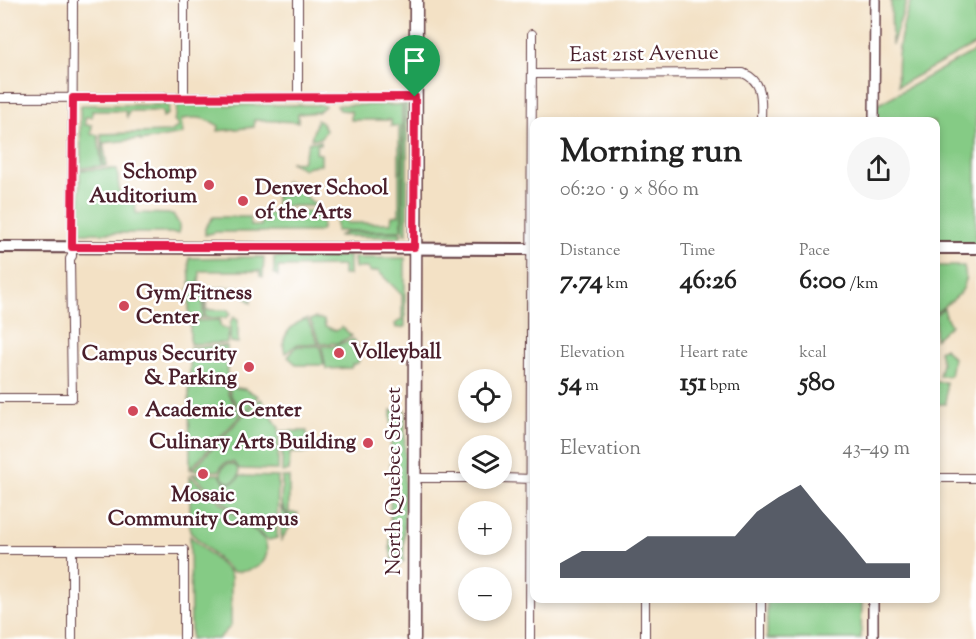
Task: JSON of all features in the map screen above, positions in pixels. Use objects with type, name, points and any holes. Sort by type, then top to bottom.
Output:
[{"type":"main road","name":"North Quebec Street","points":[[414,639],[416,0]]},
{"type":"main road","points":[[0,247],[530,249]]},
{"type":"main road","points":[[940,247],[976,248]]},
{"type":"street","points":[[0,398],[72,398],[70,259],[72,256],[73,0]]},
{"type":"street","points":[[184,0],[184,98]]},
{"type":"street","points":[[298,0],[298,98]]},
{"type":"street","points":[[874,117],[875,0]]},
{"type":"street","points":[[532,34],[532,117]]},
{"type":"street","name":"East 21st Avenue","points":[[532,74],[742,73],[754,79],[760,90],[761,117]]},
{"type":"street","points":[[0,98],[415,97]]},
{"type":"street","points":[[414,478],[458,478]]},
{"type":"street","points":[[512,478],[530,479]]},
{"type":"street","points":[[940,478],[976,478]]},
{"type":"street","points":[[0,550],[184,550],[184,639]]},
{"type":"street","points":[[72,550],[72,639]]},
{"type":"street","points":[[530,603],[530,639]]},
{"type":"street","points":[[645,603],[645,639]]},
{"type":"street","points":[[761,603],[761,639]]},
{"type":"street","points":[[873,603],[873,639]]},
{"type":"green space","points":[[891,0],[907,0],[892,45]]},
{"type":"green space","points":[[911,0],[976,0],[976,44],[898,86],[897,64],[900,42]]},
{"type":"green space","points":[[976,50],[976,248],[940,246],[940,117],[875,117],[875,106]]},
{"type":"green space","points":[[404,103],[407,105],[407,234],[403,229]]},
{"type":"green space","points":[[82,105],[169,106],[168,114],[163,117],[162,111],[129,111],[127,117],[125,111],[92,111],[92,117],[85,117],[85,125],[92,125],[91,134],[98,135],[102,166],[81,168],[80,107]]},
{"type":"green space","points":[[402,105],[402,228],[400,231],[336,231],[336,220],[339,216],[347,223],[391,223],[392,216],[399,215],[399,126],[391,126],[391,120],[351,120],[351,111],[340,110],[337,106]]},
{"type":"green space","points":[[177,106],[325,106],[318,112],[298,114],[298,122],[254,120],[254,127],[218,131],[219,126],[210,121],[201,118],[186,118],[181,120],[183,134],[140,141],[140,139],[103,143],[107,166],[103,166],[101,134],[170,132],[179,126],[174,120]]},
{"type":"green space","points":[[317,120],[326,130],[321,138],[311,139]]},
{"type":"green space","points":[[321,141],[321,144],[317,144],[316,153],[321,154],[321,165],[304,169],[290,162],[302,162],[309,142]]},
{"type":"green space","points":[[117,169],[120,197],[134,196],[136,213],[173,214],[179,224],[179,233],[80,233],[80,170]]},
{"type":"green space","points":[[286,181],[317,206],[276,206],[276,195],[290,194],[284,182]]},
{"type":"green space","points":[[317,211],[322,217],[322,229],[318,232],[216,232],[205,235],[205,228],[213,217],[250,217],[250,226],[261,226],[261,214]]},
{"type":"green space","points":[[347,232],[399,232],[402,234],[399,237],[338,236]]},
{"type":"green space","points":[[349,256],[349,275],[343,275],[343,266],[278,267],[278,276],[274,273],[274,257]]},
{"type":"green space","points":[[264,257],[263,277],[260,276],[260,271],[200,271],[199,284],[190,284],[189,258]]},
{"type":"green space","points":[[354,258],[405,258],[405,327],[396,328],[395,324],[402,319],[402,295],[378,271],[371,272],[368,268],[355,268]]},
{"type":"green space","points":[[940,266],[964,266],[965,283],[954,299],[940,309]]},
{"type":"green space","points":[[252,287],[251,303],[238,290],[207,290],[206,310],[228,310],[231,314],[225,318],[205,318],[205,288]]},
{"type":"green space","points":[[189,288],[203,290],[203,318],[189,318]]},
{"type":"green space","points":[[944,308],[951,325],[940,335],[940,311]]},
{"type":"green space","points":[[234,317],[238,320],[238,343],[230,342],[230,323]]},
{"type":"green space","points":[[315,318],[324,320],[325,326],[336,331],[342,327],[352,336],[338,343],[321,344],[310,320]]},
{"type":"green space","points":[[307,319],[319,344],[298,344],[285,353],[285,336],[292,327]]},
{"type":"green space","points":[[220,320],[220,325],[228,329],[227,343],[190,344],[190,321]]},
{"type":"green space","points":[[353,339],[359,350],[358,363],[352,365],[351,368],[326,369],[322,346],[334,346]]},
{"type":"green space","points":[[227,346],[227,384],[190,384],[190,347]]},
{"type":"green space","points":[[297,346],[320,346],[324,365],[297,365],[288,357]]},
{"type":"green space","points":[[945,348],[953,358],[950,376],[940,376],[942,363],[940,350]]},
{"type":"green space","points":[[940,382],[946,382],[946,404],[940,404]]},
{"type":"green space","points":[[228,386],[228,394],[241,415],[190,469],[189,387]]},
{"type":"green space","points":[[230,387],[245,389],[258,396],[243,414],[230,394]]},
{"type":"green space","points":[[261,399],[279,428],[278,470],[240,469],[233,462],[228,462],[219,471],[192,470],[250,408]]},
{"type":"green space","points":[[391,410],[405,410],[404,561],[399,565],[394,565],[390,549]]},
{"type":"green space","points":[[282,431],[307,431],[308,453],[290,453],[289,471],[282,472]]},
{"type":"green space","points":[[230,464],[236,467],[239,473],[236,479],[230,482],[224,479],[221,473],[224,467]]},
{"type":"green space","points":[[192,474],[219,474],[225,483],[234,482],[240,476],[278,477],[277,538],[269,540],[265,538]]},
{"type":"green space","points":[[190,476],[265,540],[266,556],[259,566],[247,571],[232,572],[190,532]]},
{"type":"green space","points":[[282,477],[289,477],[289,513],[298,513],[293,523],[281,504]]},
{"type":"green space","points":[[281,507],[292,524],[281,540]]},
{"type":"green space","points":[[190,536],[229,572],[231,577],[231,626],[218,639],[191,639]]},
{"type":"green space","points":[[767,603],[862,603],[861,639],[767,639]]},
{"type":"place","name":"Schomp Auditorium","points":[[209,185]]},
{"type":"place","name":"Denver School of the Arts","points":[[243,201]]},
{"type":"place","name":"Gym/Fitness Center","points":[[124,306]]},
{"type":"place","name":"Volleyball","points":[[339,353]]},
{"type":"place","name":"Campus Security & Parking","points":[[249,367]]},
{"type":"place","name":"Academic Center","points":[[133,411]]},
{"type":"place","name":"Culinary Arts Building","points":[[368,443]]},
{"type":"place","name":"Mosaic Community Campus","points":[[203,474]]},
{"type":"route","points":[[415,97],[414,247],[72,247],[73,98],[415,97]]}]
